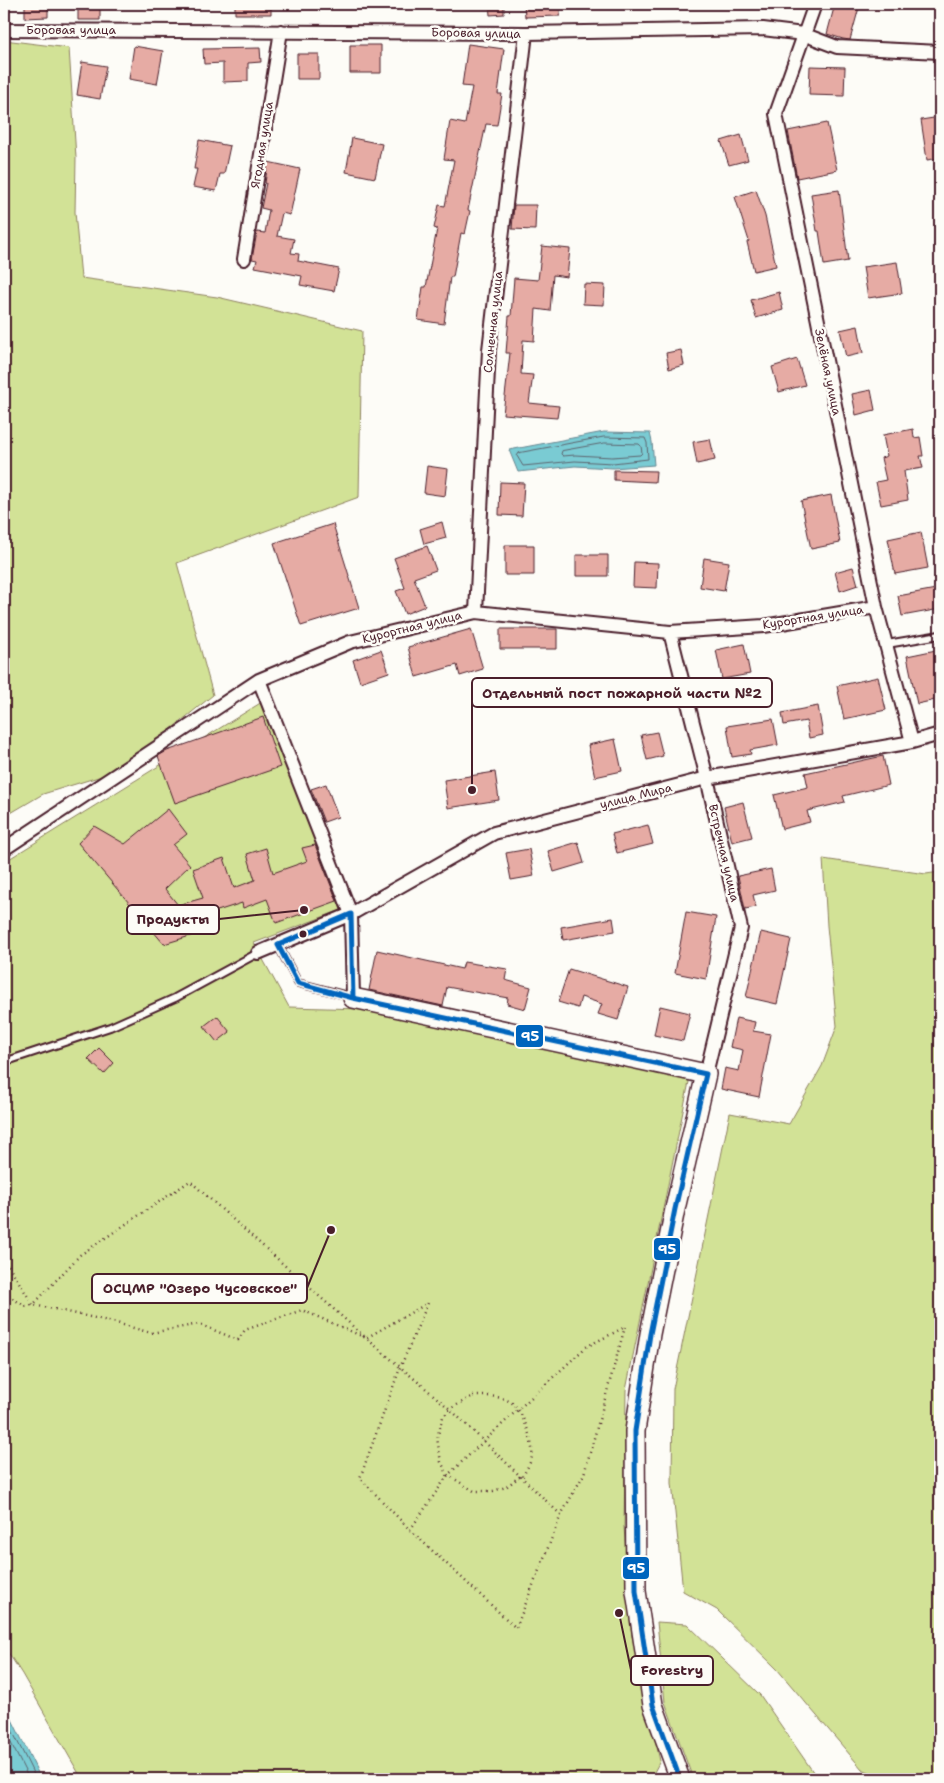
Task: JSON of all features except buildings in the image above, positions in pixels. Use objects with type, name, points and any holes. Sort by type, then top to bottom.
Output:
[{"type":"street","name":"Зелёная улица","points":[[815,4],[776,114],[876,607],[912,742]]},
{"type":"street","name":"Боровая улица","points":[[7,30],[526,33],[763,29],[803,34],[837,47],[940,52]]},
{"type":"street","name":"Ягодная улица","points":[[244,259],[280,31]]},
{"type":"street","name":"Солнечная улица","points":[[476,612],[489,350],[526,33]]},
{"type":"street","name":"Курортная улица","points":[[4,849],[258,680],[350,642],[476,612],[670,632],[764,626],[876,607]]},
{"type":"street","name":"Встречная улица","points":[[670,632],[707,778],[741,928],[706,1074]]},
{"type":"street","points":[[258,680],[350,914],[353,998],[706,1074],[675,1209],[650,1334],[635,1430],[636,1591],[653,1705],[680,1779]]},
{"type":"street","name":"улица Мира","points":[[258,953],[350,914],[494,833],[707,778],[912,742],[940,734]]},
{"type":"lane","points":[[887,644],[940,635]]},
{"type":"lane","points":[[278,944],[298,983],[353,998]]},
{"type":"lane","points":[[4,1062],[110,1027],[175,998],[258,953]]},
{"type":"path","points":[[33,1305],[80,1255],[190,1181],[400,1368],[450,1409],[561,1515]]},
{"type":"path","points":[[4,1263],[9,1266],[33,1305]]},
{"type":"path","points":[[4,1293],[24,1306],[33,1305],[113,1322],[151,1333],[199,1324],[238,1340],[245,1330],[302,1310],[366,1338]]},
{"type":"path","points":[[366,1338],[428,1303],[400,1368],[360,1478],[410,1530],[516,1628],[561,1515],[584,1474],[625,1327],[586,1347],[484,1440],[448,1475],[410,1530]]},
{"type":"path","points":[[473,1396],[493,1396],[511,1402],[518,1410],[532,1442],[532,1458],[522,1478],[519,1477],[506,1487],[494,1491],[474,1491],[448,1475],[441,1462],[437,1438],[443,1417],[450,1409],[473,1396]]},
{"type":"green space","points":[[4,40],[69,48],[76,158],[75,212],[81,278],[217,297],[362,331],[359,497],[177,563],[213,695],[159,739],[131,767],[43,794],[4,817]]},
{"type":"green space","points":[[262,702],[341,910],[254,943],[289,1007],[362,1009],[690,1077],[626,1390],[624,1527],[632,1636],[660,1761],[653,1774],[659,1779],[82,1779],[4,1646],[4,862]]},
{"type":"green space","points":[[823,859],[926,874],[940,872],[940,1779],[886,1779],[862,1769],[777,1669],[717,1610],[683,1591],[672,1483],[673,1389],[730,1113],[789,1124],[822,1066],[837,1026],[827,926]]},
{"type":"green space","points":[[657,1622],[687,1624],[760,1695],[818,1779],[693,1779],[665,1702]]},
{"type":"water","points":[[604,432],[650,433],[654,465],[613,468],[575,466],[518,472],[509,450]]},
{"type":"water","points":[[4,1703],[41,1779],[4,1779]]},
{"type":"transit line","name":"95","points":[[351,914],[353,998],[298,983],[278,945],[351,914]]},
{"type":"transit line","name":"95","points":[[353,998],[706,1074]]},
{"type":"transit line","name":"95","points":[[680,1779],[653,1705],[636,1591],[635,1431],[650,1334],[675,1209],[706,1074]]},
{"type":"place","name":"Отдельный пост пожарной части №2","points":[[472,790]]},
{"type":"place","name":"Продукты","points":[[304,910]]},
{"type":"place","name":"ОСЦМР \"Озеро Чусовское\"","points":[[331,1230]]},
{"type":"place","name":"Forestry","points":[[619,1613]]}]
